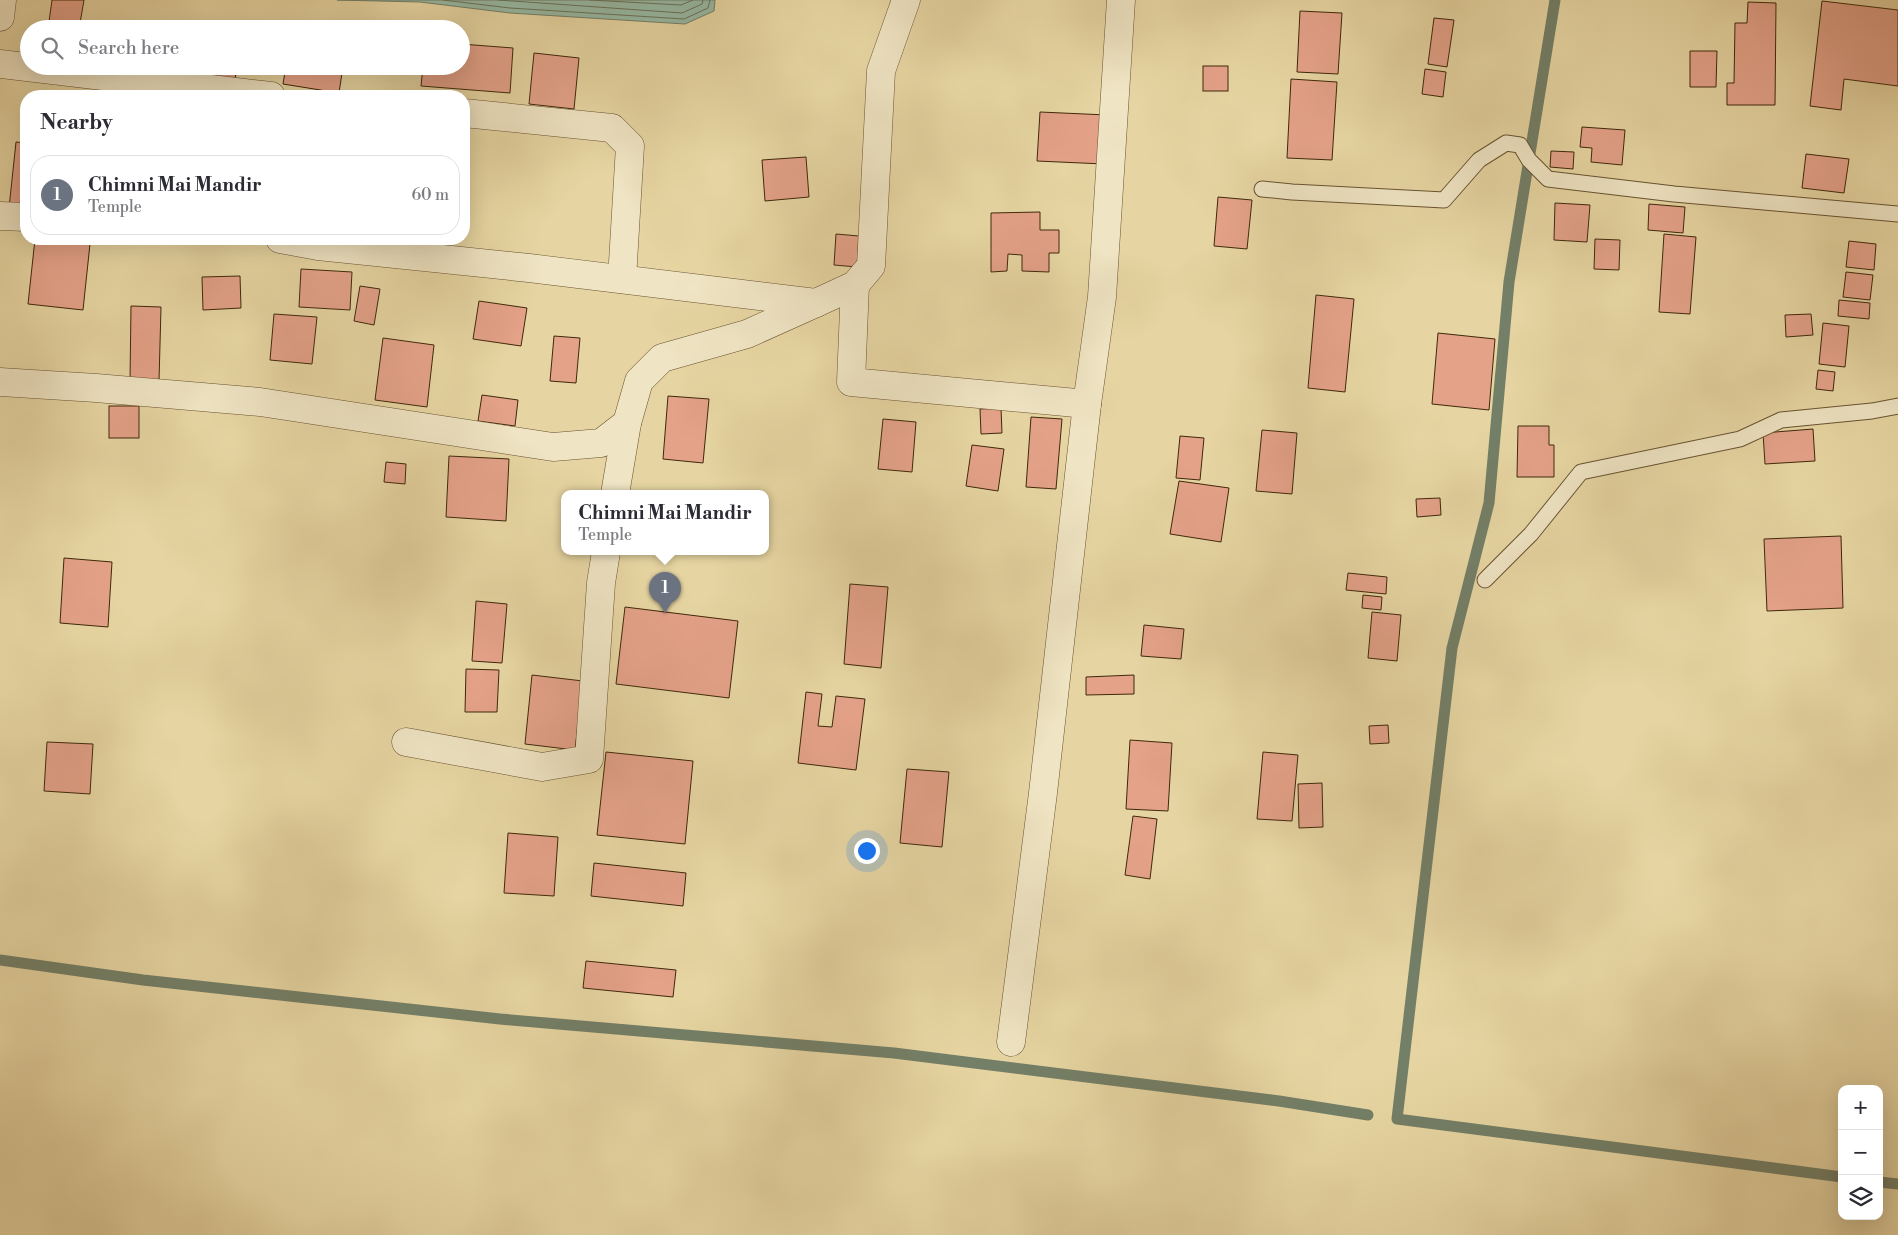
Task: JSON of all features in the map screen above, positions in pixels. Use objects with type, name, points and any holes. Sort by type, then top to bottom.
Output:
[{"type":"street","points":[[0,16],[2,0]]},
{"type":"street","points":[[616,490],[627,422],[639,381],[662,358],[747,334],[855,285],[871,266],[881,71],[906,0]]},
{"type":"street","points":[[1011,1042],[1043,793],[1087,404],[1102,297],[1121,0]]},
{"type":"street","points":[[0,64],[20,66]]},
{"type":"street","points":[[93,75],[220,90]]},
{"type":"street","points":[[470,114],[612,128],[630,146],[622,279]]},
{"type":"street","points":[[0,216],[20,217]]},
{"type":"street","points":[[342,245],[816,303]]},
{"type":"street","points":[[855,285],[851,382],[1087,404]]},
{"type":"street","points":[[0,382],[260,402],[552,447],[601,442],[627,422]]},
{"type":"street","points":[[406,742],[542,767],[590,759],[600,584],[605,555]]},
{"type":"lane","points":[[1262,189],[1444,200],[1479,160],[1506,143],[1520,145],[1529,160],[1548,180],[1674,194],[1898,214]]},
{"type":"lane","points":[[1485,580],[1531,534],[1580,472],[1740,439],[1781,420],[1872,412],[1898,406]]},
{"type":"water","points":[[337,0],[715,0],[714,11],[685,24],[510,13],[420,2]]},
{"type":"building","points":[[52,0],[84,0],[81,20],[49,20]]},
{"type":"building","points":[[1822,1],[1898,10],[1898,86],[1844,79],[1841,110],[1810,106]]},
{"type":"building","points":[[1748,2],[1776,3],[1775,105],[1727,105],[1727,83],[1734,83],[1735,23],[1747,23]]},
{"type":"building","points":[[1300,11],[1342,13],[1338,74],[1297,72]]},
{"type":"building","points":[[1434,18],[1454,20],[1447,67],[1428,64]]},
{"type":"building","points":[[470,45],[513,48],[510,93],[421,86],[422,75],[470,75]]},
{"type":"building","points":[[1690,51],[1717,51],[1716,87],[1690,87]]},
{"type":"building","points":[[534,53],[579,58],[574,109],[529,104]]},
{"type":"building","points":[[1203,66],[1228,66],[1228,91],[1203,91]]},
{"type":"building","points":[[1425,69],[1446,72],[1443,97],[1422,94]]},
{"type":"building","points":[[198,75],[236,75],[235,80]]},
{"type":"building","points":[[284,75],[342,75],[339,90],[320,90],[283,84]]},
{"type":"building","points":[[1291,79],[1337,82],[1332,160],[1287,158]]},
{"type":"building","points":[[1040,112],[1107,115],[1104,164],[1037,161]]},
{"type":"building","points":[[1582,127],[1625,130],[1622,165],[1591,162],[1592,148],[1580,147]]},
{"type":"building","points":[[16,142],[20,142],[20,209],[9,208]]},
{"type":"building","points":[[1551,151],[1574,152],[1573,169],[1550,167]]},
{"type":"building","points":[[1806,154],[1849,159],[1844,193],[1802,188]]},
{"type":"building","points":[[806,157],[809,197],[765,201],[762,160]]},
{"type":"building","points":[[1218,197],[1252,200],[1247,249],[1214,246]]},
{"type":"building","points":[[1555,203],[1590,205],[1587,242],[1554,240]]},
{"type":"building","points":[[1649,204],[1685,207],[1683,233],[1648,230]]},
{"type":"building","points":[[1040,212],[1040,230],[1059,230],[1059,253],[1049,253],[1049,272],[1022,271],[1022,255],[1008,254],[1007,271],[991,272],[991,213]]},
{"type":"building","points":[[836,234],[859,236],[857,267],[834,265]]},
{"type":"building","points":[[1664,234],[1696,237],[1690,314],[1659,312]]},
{"type":"building","points":[[1595,239],[1620,240],[1619,270],[1594,269]]},
{"type":"building","points":[[1849,241],[1876,244],[1874,270],[1846,267]]},
{"type":"building","points":[[34,245],[90,245],[83,310],[28,304]]},
{"type":"building","points":[[301,269],[352,272],[350,310],[299,307]]},
{"type":"building","points":[[1846,272],[1873,275],[1870,300],[1843,297]]},
{"type":"building","points":[[240,276],[241,308],[203,310],[202,277]]},
{"type":"building","points":[[360,286],[380,289],[374,325],[354,321]]},
{"type":"building","points":[[1316,295],[1354,299],[1345,392],[1308,388]]},
{"type":"building","points":[[1839,300],[1870,303],[1869,319],[1838,316]]},
{"type":"building","points":[[479,301],[527,308],[521,346],[473,339]]},
{"type":"building","points":[[131,306],[161,307],[159,381],[130,381]]},
{"type":"building","points":[[274,314],[317,317],[312,364],[270,360]]},
{"type":"building","points":[[1811,314],[1813,335],[1786,337],[1785,315]]},
{"type":"building","points":[[1823,323],[1849,326],[1845,367],[1819,364]]},
{"type":"building","points":[[1438,333],[1495,339],[1489,410],[1432,404]]},
{"type":"building","points":[[554,336],[580,338],[576,383],[550,381]]},
{"type":"building","points":[[383,338],[434,345],[427,407],[375,400]]},
{"type":"building","points":[[1818,370],[1835,372],[1833,391],[1816,389]]},
{"type":"building","points":[[482,395],[518,400],[515,426],[478,421]]},
{"type":"building","points":[[668,396],[709,399],[703,463],[663,459]]},
{"type":"building","points":[[109,406],[139,406],[139,438],[109,438]]},
{"type":"building","points":[[1001,408],[1002,433],[981,434],[980,409]]},
{"type":"building","points":[[1031,417],[1062,419],[1056,489],[1026,487]]},
{"type":"building","points":[[883,419],[916,422],[912,472],[878,469]]},
{"type":"building","points":[[1518,426],[1549,426],[1549,445],[1554,445],[1554,477],[1517,477]]},
{"type":"building","points":[[1813,429],[1815,461],[1765,464],[1763,433]]},
{"type":"building","points":[[1262,430],[1297,433],[1292,494],[1256,491]]},
{"type":"building","points":[[1180,436],[1204,438],[1200,480],[1176,478]]},
{"type":"building","points":[[972,445],[1004,449],[998,491],[966,486]]},
{"type":"building","points":[[449,456],[509,459],[506,521],[446,517]]},
{"type":"building","points":[[386,462],[406,464],[405,484],[384,482]]},
{"type":"building","points":[[1179,481],[1229,488],[1221,542],[1170,534]]},
{"type":"building","points":[[1440,498],[1441,515],[1417,517],[1416,499]]},
{"type":"building","points":[[1841,536],[1843,608],[1767,611],[1764,539]]},
{"type":"building","points":[[64,558],[112,562],[108,627],[60,623]]},
{"type":"building","points":[[1348,573],[1387,577],[1386,594],[1346,590]]},
{"type":"building","points":[[850,584],[888,587],[881,668],[844,664]]},
{"type":"building","points":[[1363,595],[1382,597],[1381,610],[1362,608]]},
{"type":"building","points":[[476,601],[507,604],[502,663],[472,661]]},
{"type":"building","points":[[625,607],[738,621],[729,698],[616,684]]},
{"type":"building","points":[[1372,612],[1401,615],[1397,661],[1368,658]]},
{"type":"building","points":[[1144,625],[1184,629],[1181,659],[1141,656]]},
{"type":"building","points":[[466,669],[499,670],[497,712],[465,712]]},
{"type":"building","points":[[532,675],[583,681],[575,750],[525,744]]},
{"type":"building","points":[[1134,675],[1134,694],[1086,695],[1086,677]]},
{"type":"building","points":[[806,692],[822,694],[818,726],[832,727],[836,696],[865,699],[856,770],[798,763]]},
{"type":"building","points":[[1388,725],[1389,743],[1370,744],[1369,726]]},
{"type":"building","points":[[1130,740],[1172,743],[1168,811],[1126,809]]},
{"type":"building","points":[[47,742],[93,744],[90,794],[44,791]]},
{"type":"building","points":[[606,752],[693,761],[685,844],[597,835]]},
{"type":"building","points":[[1263,752],[1298,755],[1292,821],[1257,819]]},
{"type":"building","points":[[907,769],[949,772],[942,847],[900,843]]},
{"type":"building","points":[[1322,783],[1323,827],[1299,828],[1298,784]]},
{"type":"building","points":[[1133,816],[1157,819],[1150,879],[1125,875]]},
{"type":"building","points":[[508,833],[558,837],[554,896],[504,893]]},
{"type":"building","points":[[594,863],[686,873],[683,906],[591,896]]},
{"type":"building","points":[[586,961],[676,970],[673,997],[583,988]]},
{"type":"waterway","points":[[1555,0],[1509,282],[1489,503],[1452,648],[1397,1119],[1838,1176]]},
{"type":"waterway","points":[[0,960],[143,980],[500,1019],[894,1053],[1279,1101],[1368,1115]]},
{"type":"waterway","points":[[1883,1182],[1898,1184]]},
{"type":"place","name":"Chimni Mai Mandir","points":[[665,613]]}]
